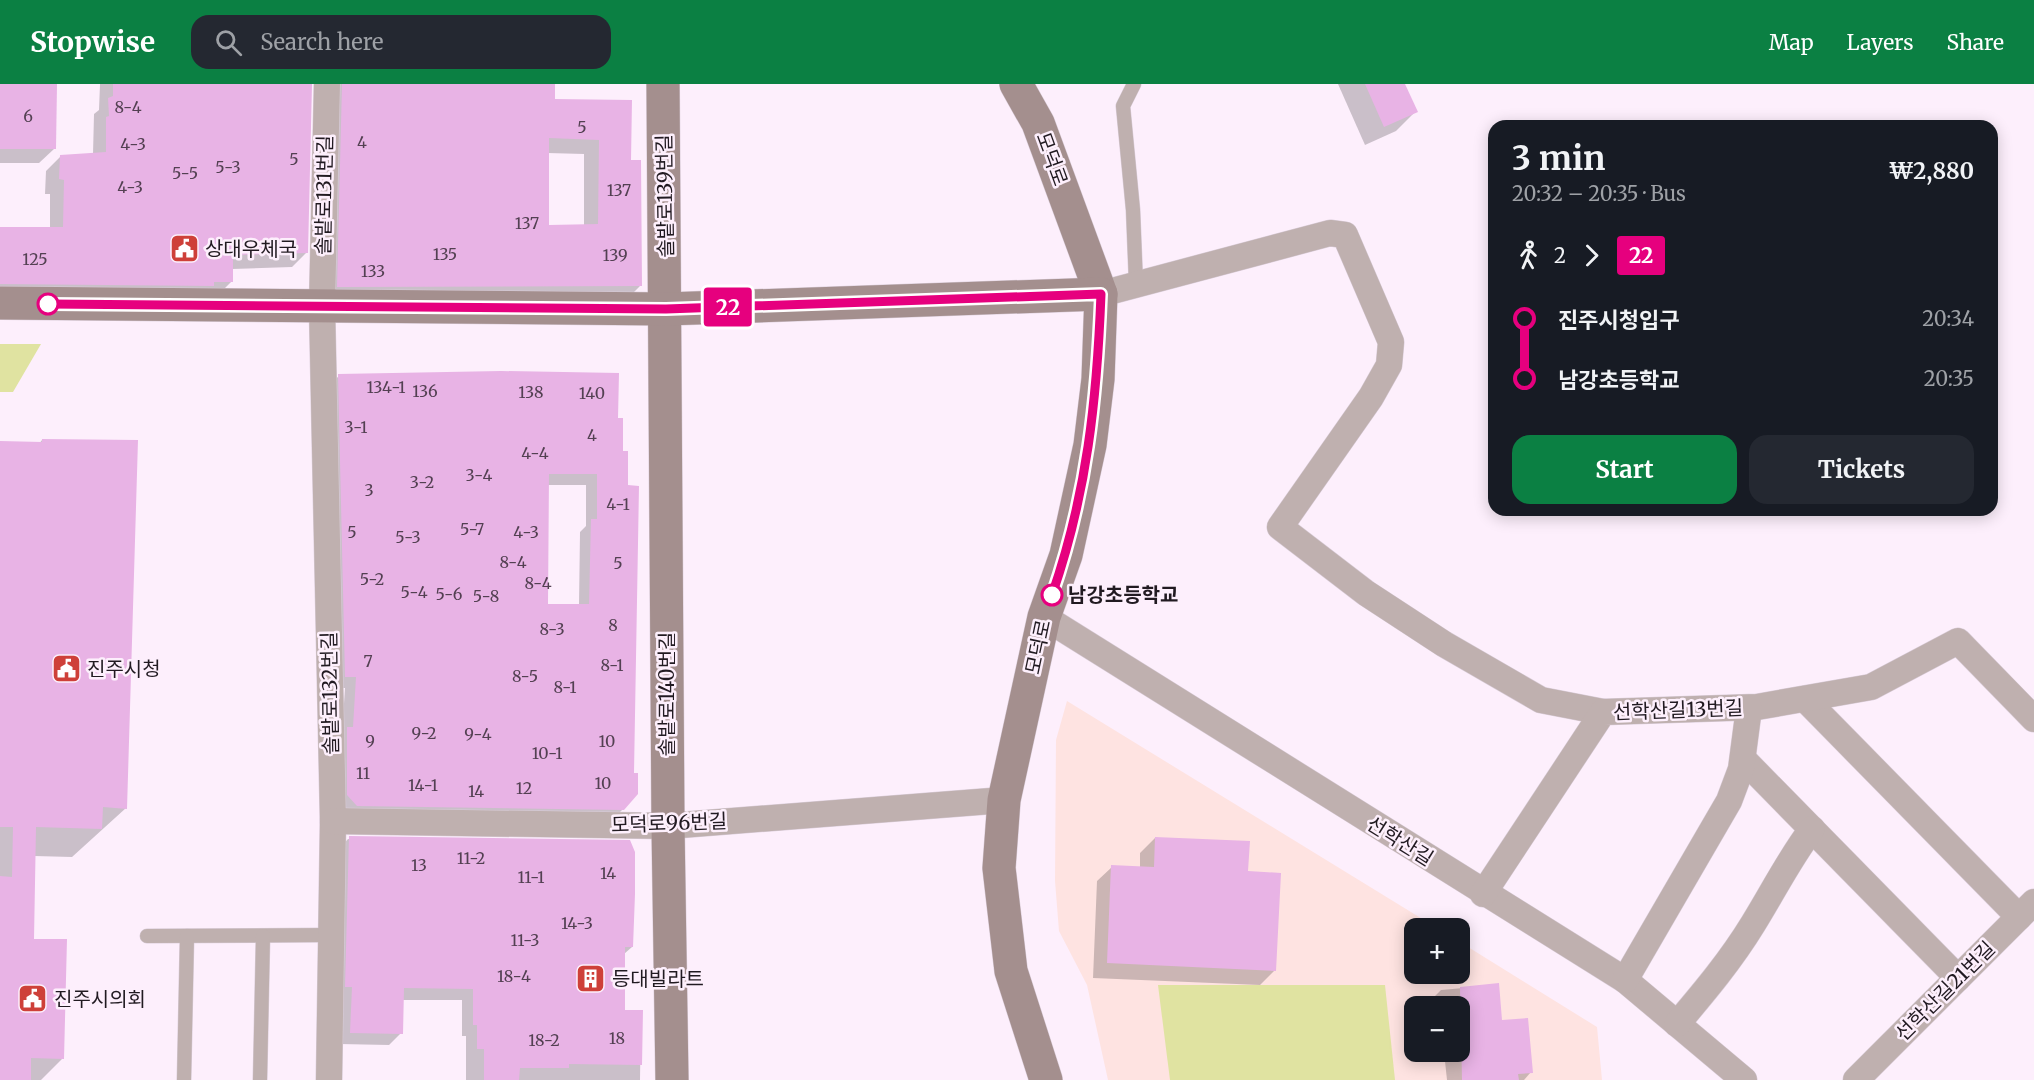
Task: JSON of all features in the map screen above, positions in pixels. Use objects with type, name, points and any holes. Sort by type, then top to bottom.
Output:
[{"type":"street","name":"솔밭로131번길","points":[[322,307],[327,84]]},
{"type":"street","name":"솔밭로139번길","points":[[663,84],[666,309]]},
{"type":"street","name":"모덕로","points":[[1016,84],[1038,123],[1101,294],[1098,379],[1090,445],[1066,555],[1044,617],[1004,800],[999,868],[1011,971],[1046,1080]]},
{"type":"street","points":[[0,303],[666,309],[1101,294],[1330,233],[1345,235],[1391,342],[1389,364],[1371,398],[1280,527],[1366,592],[1444,644],[1541,700],[1604,712]]},
{"type":"street","name":"솔밭로132번길","points":[[322,307],[333,821],[329,1080]]},
{"type":"street","name":"솔밭로140번길","points":[[666,309],[668,826],[672,1080]]},
{"type":"street","name":"선학산길","points":[[1044,617],[1483,894],[1625,980],[1744,1080]]},
{"type":"street","name":"선학산길13번길","points":[[1483,894],[1604,712],[1749,708],[1871,687],[1958,641],[2034,719]]},
{"type":"street","points":[[1805,699],[2026,909]]},
{"type":"street","points":[[1625,980],[1729,801],[1743,759],[1749,708]]},
{"type":"street","points":[[1743,759],[1958,978]]},
{"type":"street","name":"모덕로96번길","points":[[333,821],[668,826],[1004,800]]},
{"type":"street","points":[[1677,1023],[1720,974],[1754,922],[1786,863],[1812,829]]},
{"type":"street","name":"선학산길21번길","points":[[1856,1080],[2026,909]]},
{"type":"lane","points":[[1134,84],[1123,106],[1133,210],[1136,284]]},
{"type":"lane","points":[[147,936],[332,935]]},
{"type":"lane","points":[[184,1080],[187,936]]},
{"type":"lane","points":[[260,1080],[263,936]]},
{"type":"shaded area","points":[[1067,701],[1421,918],[1404,918],[1404,984],[1470,984],[1470,948],[1597,1027],[1602,1080],[1108,1080],[1087,985],[1059,931],[1055,881],[1056,740]]},
{"type":"green space","points":[[0,344],[41,344],[13,392],[0,392]]},
{"type":"green space","points":[[1158,985],[1385,985],[1395,1080],[1170,1080]]},
{"type":"building","points":[[0,84],[57,84],[56,149],[0,149]]},
{"type":"building","points":[[113,84],[312,84],[308,253],[233,255],[233,282],[214,282],[214,286],[0,284],[0,227],[63,227],[64,180],[59,179],[60,155],[106,152],[106,117],[109,116],[108,98],[113,96]]},
{"type":"building","points":[[342,84],[555,84],[555,99],[632,100],[631,160],[641,160],[642,286],[337,287]],"holes":[[[549,138],[599,140],[598,224],[549,225]]]},
{"type":"building","points":[[1365,84],[1405,84],[1418,112],[1384,127]]},
{"type":"building","points":[[501,371],[619,373],[618,418],[623,418],[623,451],[628,451],[628,485],[639,486],[634,773],[638,773],[638,794],[624,810],[357,806],[347,795],[347,727],[353,727],[356,677],[345,677],[338,374]],"holes":[[[549,474],[597,474],[597,519],[591,519],[589,604],[548,604]]]},
{"type":"building","name":"진주시청","points":[[42,439],[138,440],[127,809],[103,807],[102,829],[36,827],[34,939],[67,939],[64,1059],[31,1058],[31,1080],[0,1080],[0,876],[12,877],[13,827],[0,827],[0,441],[42,442]]},
{"type":"building","points":[[349,836],[630,840],[635,852],[635,894],[633,947],[625,947],[625,1010],[643,1010],[642,1065],[569,1064],[569,1068],[520,1068],[519,1080],[484,1080],[484,1049],[477,1049],[477,1025],[473,1025],[473,989],[404,988],[403,1034],[350,1033],[352,987],[345,987]]},
{"type":"building","points":[[1155,837],[1250,841],[1248,871],[1281,873],[1276,971],[1107,963],[1111,865],[1154,867]]},
{"type":"building","points":[[1499,983],[1502,1020],[1528,1018],[1533,1073],[1518,1074],[1519,1080],[1462,1080],[1462,1062],[1470,1062],[1470,996],[1460,996],[1460,987]]},
{"type":"bus line","name":"22","points":[[48,304],[666,309],[1101,294],[1098,379],[1090,445],[1066,555],[1052,595]]},
{"type":"place","name":"상대우체국","points":[[184,249]]},
{"type":"place","name":"남강초등학교","points":[[1052,595]]},
{"type":"place","name":"진주시청","points":[[66,669]]},
{"type":"place","name":"등대빌라트","points":[[591,979]]},
{"type":"place","name":"진주시의회","points":[[33,999]]}]
